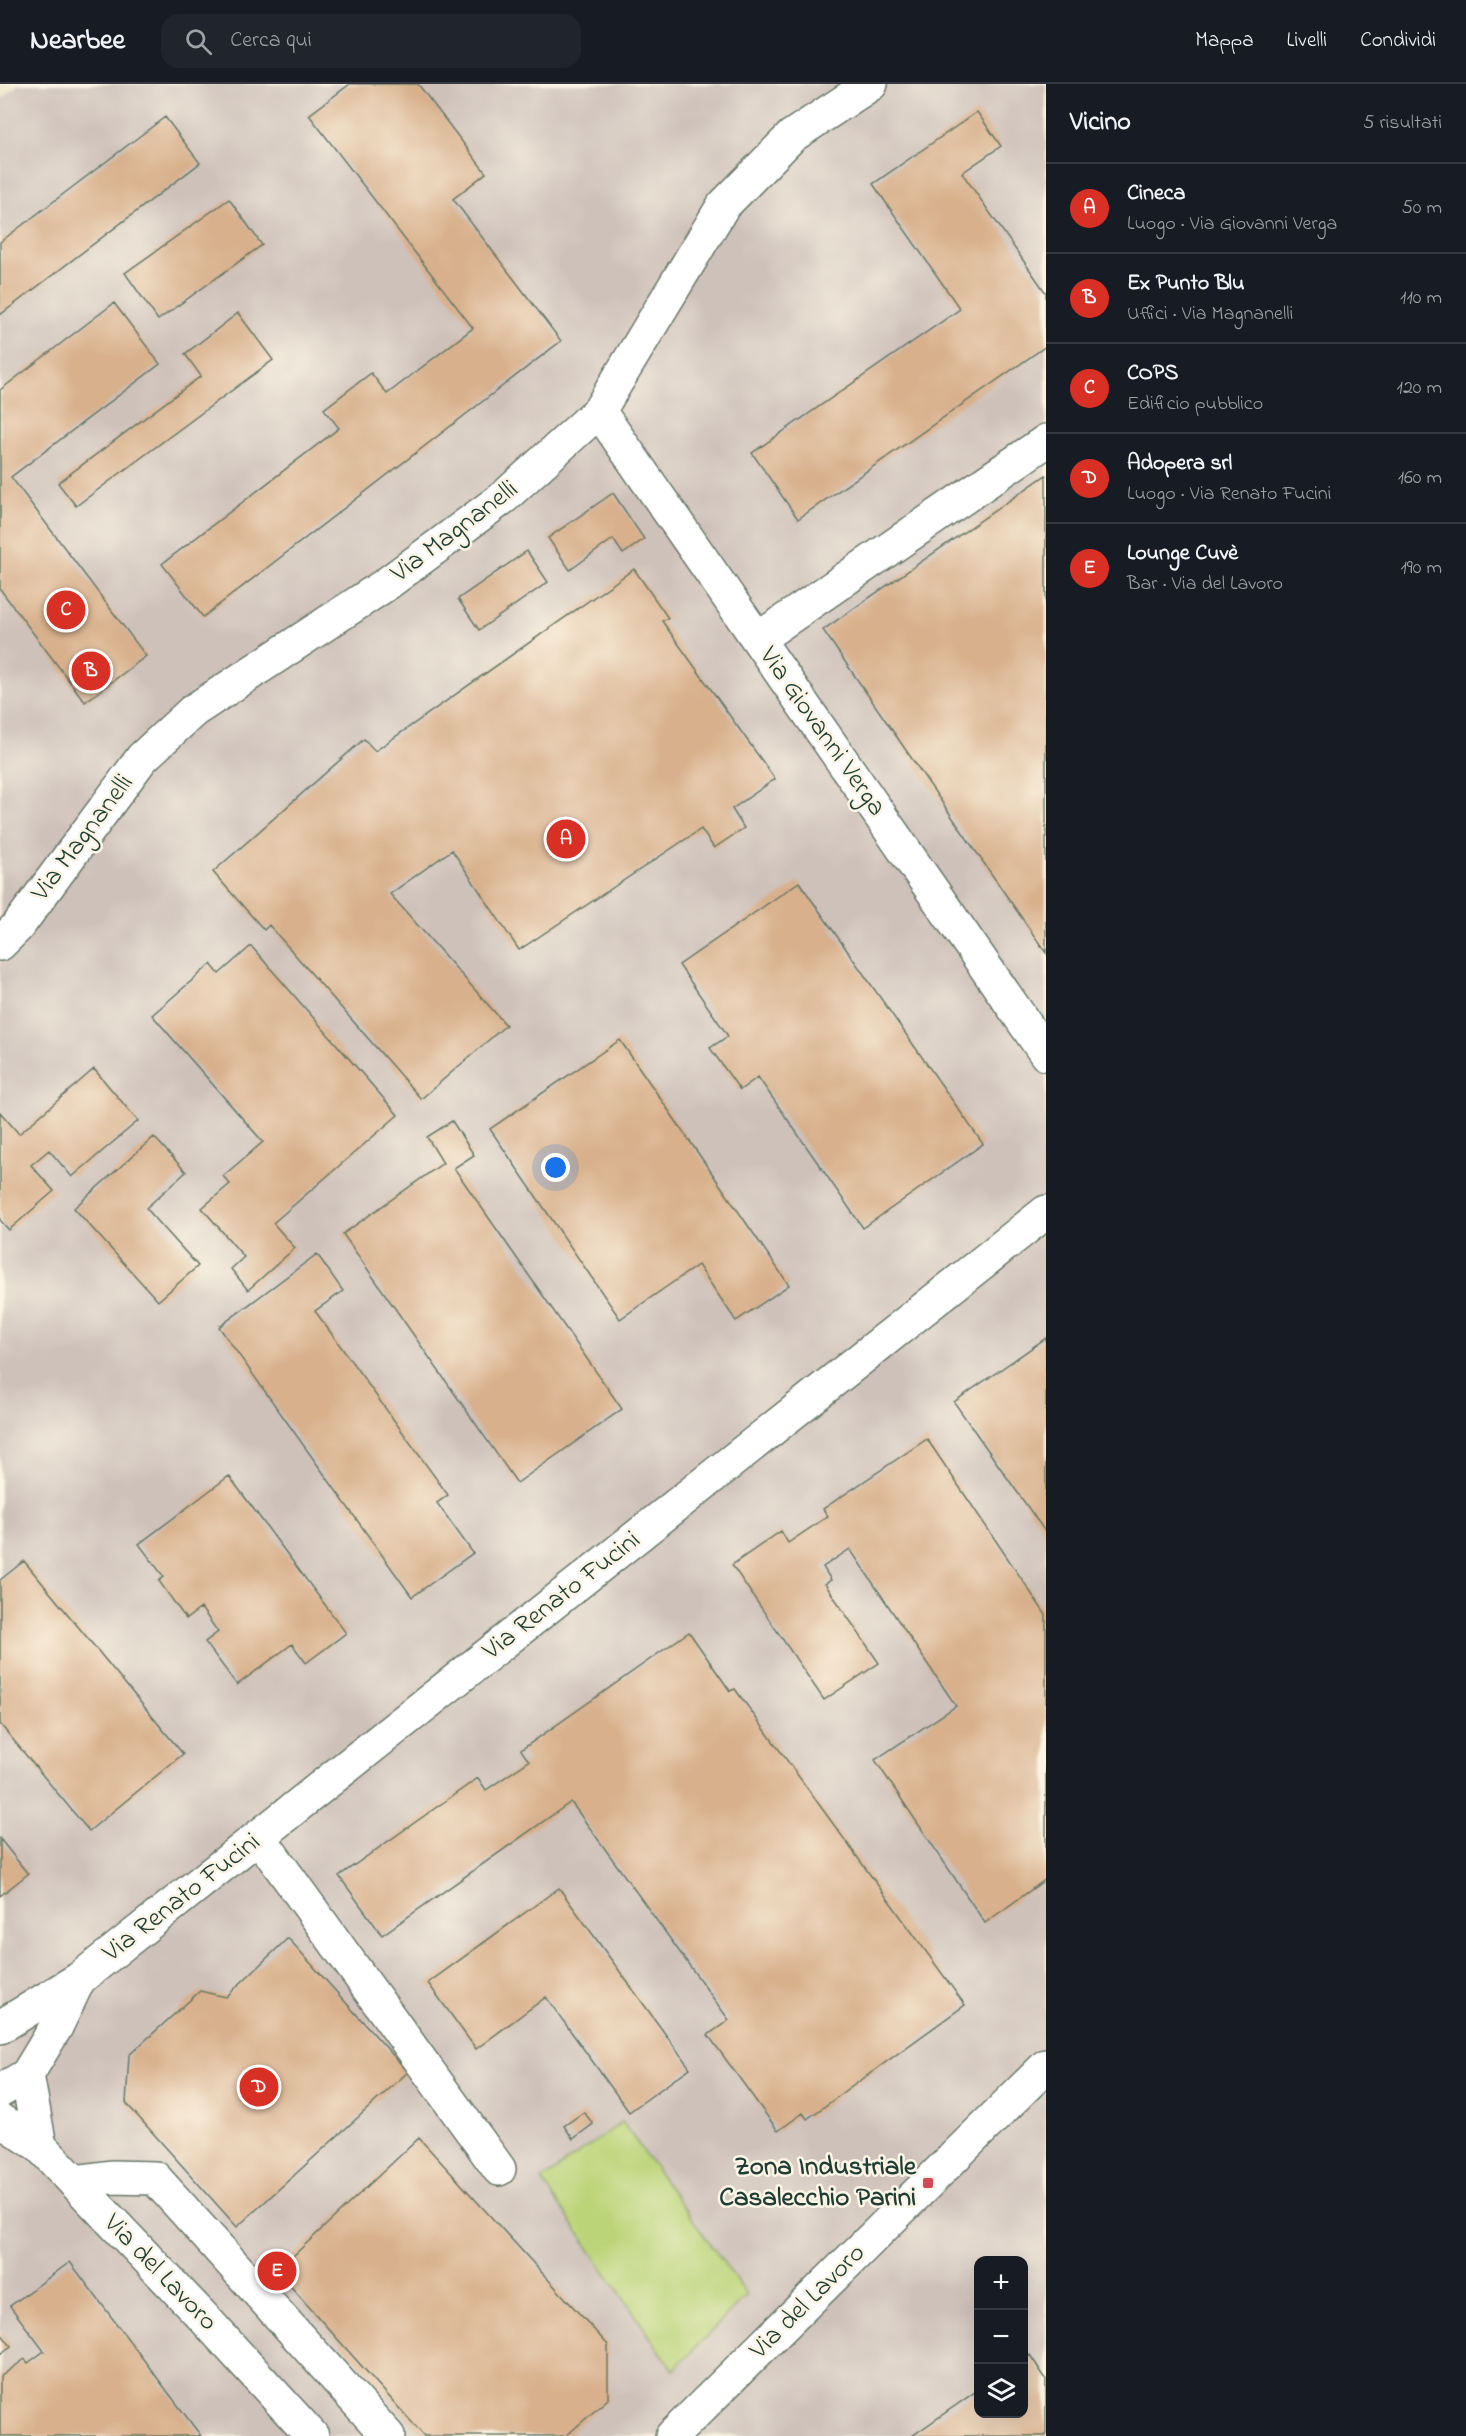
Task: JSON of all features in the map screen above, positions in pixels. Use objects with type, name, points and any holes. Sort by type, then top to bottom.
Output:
[{"type":"street","name":"Via Magnanelli","points":[[0,944],[18,926],[142,758],[193,711],[385,585],[486,511],[599,411],[723,206],[792,136],[871,84]]},
{"type":"street","name":"Via Giovanni Verga","points":[[599,411],[758,639],[1035,1015],[1046,1054]]},
{"type":"street","points":[[758,639],[1046,441]]},
{"type":"street","name":"Via Renato Fucini","points":[[0,2027],[79,1979],[1046,1212]]},
{"type":"street","points":[[259,1837],[499,2169]]},
{"type":"street","points":[[40,2146],[14,2083],[56,2027],[79,1979]]},
{"type":"street","name":"Via del Lavoro","points":[[672,2436],[1046,2068]]},
{"type":"street","name":"Via del Lavoro","points":[[0,2120],[40,2146],[205,2319],[312,2436]]},
{"type":"street","points":[[74,2182],[111,2176],[155,2178],[388,2436]]},
{"type":"shaded area","points":[[19,84],[1046,84],[1046,2436],[0,2436],[0,100]]},
{"type":"green space","points":[[622,2122],[747,2295],[673,2370],[542,2180]]},
{"type":"building","points":[[350,84],[418,84],[486,173],[453,199],[561,341],[203,617],[162,564],[339,428],[324,409],[371,373],[387,394],[473,328],[309,115]]},
{"type":"building","points":[[977,112],[1001,146],[962,173],[1046,293],[1046,346],[798,519],[752,453],[960,309],[873,184]]},
{"type":"building","points":[[165,117],[200,163],[0,315],[0,242]]},
{"type":"building","points":[[229,199],[262,245],[158,320],[125,273]]},
{"type":"building","points":[[114,303],[160,364],[11,477],[146,656],[85,702],[0,589],[0,390]]},
{"type":"building","points":[[238,313],[273,360],[76,506],[58,483],[201,376],[185,354]]},
{"type":"building","points":[[1046,475],[1046,953],[823,630]]},
{"type":"building","points":[[613,493],[644,539],[623,554],[613,539],[570,570],[548,538]]},
{"type":"building","points":[[527,551],[548,582],[479,630],[458,599]]},
{"type":"building","points":[[634,569],[668,618],[662,621],[775,779],[732,809],[744,828],[714,848],[701,829],[519,950],[452,850],[390,894],[506,1025],[421,1099],[269,925],[264,930],[213,872],[364,739],[375,751]]},
{"type":"building","points":[[799,882],[983,1144],[863,1228],[758,1077],[740,1090],[710,1048],[728,1036],[679,965]]},
{"type":"building","points":[[251,946],[398,1115],[273,1223],[295,1248],[248,1290],[231,1269],[244,1257],[202,1208],[230,1184],[223,1176],[263,1142],[152,1015],[211,964],[219,974]]},
{"type":"building","points":[[620,1040],[789,1285],[736,1321],[698,1265],[620,1319],[490,1129]]},
{"type":"building","points":[[94,1069],[138,1121],[72,1177],[49,1150],[31,1165],[54,1191],[9,1230],[0,1220],[0,1112],[19,1134]]},
{"type":"building","points":[[452,1121],[474,1155],[454,1168],[622,1409],[517,1483],[343,1234],[443,1163],[427,1137]]},
{"type":"building","points":[[154,1137],[186,1172],[146,1208],[198,1266],[158,1301],[74,1208]]},
{"type":"building","points":[[317,1254],[343,1291],[315,1311],[448,1495],[437,1503],[473,1553],[412,1597],[219,1327]]},
{"type":"building","points":[[1046,1338],[1046,1533],[954,1402]]},
{"type":"building","points":[[927,1439],[1046,1615],[1046,1879],[985,1923],[875,1760],[956,1706],[850,1549],[823,1567],[831,1580],[825,1584],[879,1663],[824,1700],[732,1565],[781,1531],[788,1543],[828,1516],[823,1509]]},
{"type":"building","points":[[229,1476],[346,1633],[306,1663],[292,1644],[237,1685],[205,1642],[218,1632],[201,1608],[186,1619],[159,1581],[164,1577],[139,1544]]},
{"type":"building","points":[[24,1561],[183,1754],[89,1831],[0,1724],[0,1580]]},
{"type":"building","points":[[689,1632],[730,1691],[735,1689],[965,2005],[807,2119],[803,2113],[778,2131],[708,2035],[729,2020],[571,1802],[382,1935],[339,1876],[478,1778],[486,1790],[529,1761],[521,1750]]},
{"type":"building","points":[[0,1839],[28,1874],[0,1896]]},
{"type":"building","points":[[559,1888],[690,2068],[629,2112],[546,1997],[476,2049],[428,1983]]},
{"type":"building","points":[[288,1938],[408,2072],[237,2227],[126,2103],[129,2055],[200,1991],[226,1997]]},
{"type":"building","points":[[584,2112],[593,2124],[573,2139],[564,2126]]},
{"type":"building","points":[[419,2138],[608,2345],[608,2399],[566,2436],[424,2436],[277,2271]]},
{"type":"building","points":[[70,2262],[201,2436],[0,2436],[0,2377],[25,2359],[28,2363],[44,2351],[10,2306]]},
{"type":"building","points":[[0,2332],[11,2346],[0,2354]]},
{"type":"building","points":[[1030,2355],[1046,2379],[1046,2436],[912,2436],[974,2393],[974,2418],[1028,2418],[1028,2357]]},
{"type":"place","name":"COPS","points":[[66,610]]},
{"type":"place","name":"Ex Punto Blu","points":[[91,671]]},
{"type":"place","name":"Cineca","points":[[566,839]]},
{"type":"place","name":"Adopera srl","points":[[259,2087]]},
{"type":"place","name":"Zona Industriale Casalecchio Parini","points":[[928,2183]]},
{"type":"place","name":"Lounge Cuvè","points":[[277,2271]]}]
